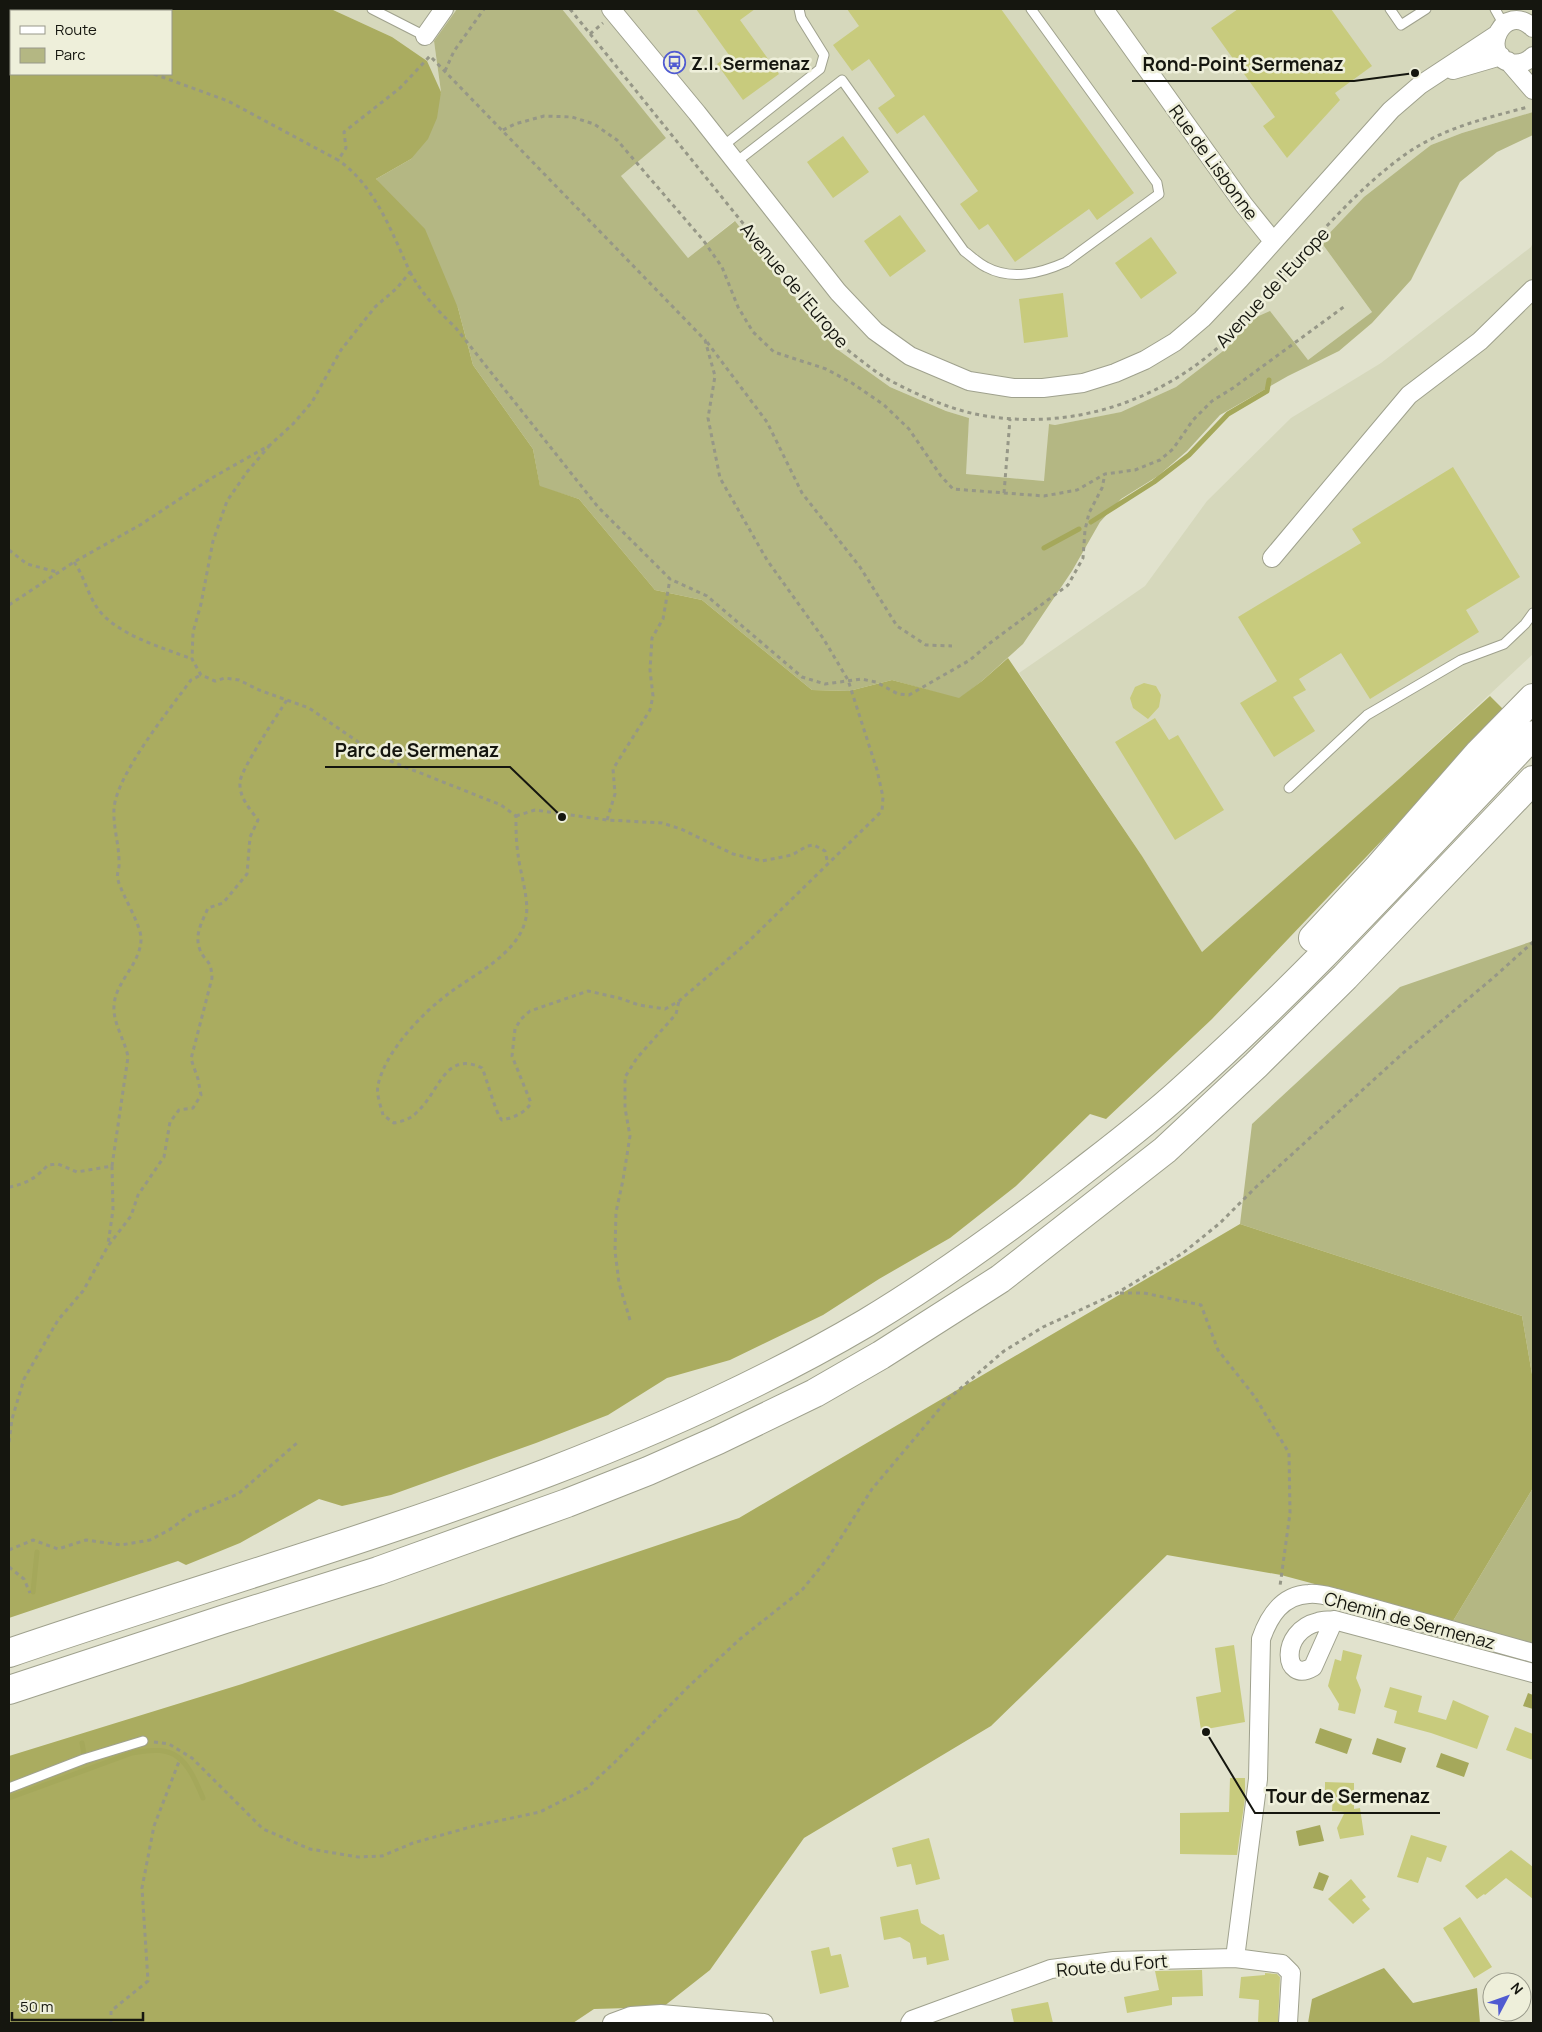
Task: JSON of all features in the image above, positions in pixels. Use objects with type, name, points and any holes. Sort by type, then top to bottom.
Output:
[{"type":"highway","points":[[1064,1186],[1323,929],[1479,753],[1533,698]]},
{"type":"highway","points":[[9,1653],[364,1537],[544,1474],[690,1414],[809,1354],[872,1319],[1018,1222],[1178,1094],[1233,1044],[1400,876],[1533,735]]},
{"type":"highway","points":[[9,1690],[225,1618],[378,1571],[567,1503],[648,1471],[718,1440],[815,1393],[881,1355],[1006,1274],[1165,1150],[1256,1065],[1345,977],[1533,780]]},
{"type":"highway","points":[[1510,805],[1533,790]]},
{"type":"street","points":[[425,36],[444,9]]},
{"type":"street","name":"Avenue de l'Europe","points":[[612,9],[838,292],[875,331],[910,356],[969,380],[982,384],[1013,388],[1083,383],[1115,373],[1145,360],[1175,342],[1202,319],[1391,110],[1420,85],[1500,30]]},
{"type":"street","name":"Rue de Lisbonne","points":[[1104,9],[1244,205],[1273,241]]},
{"type":"street","points":[[1530,21],[1516,20],[1500,30],[1497,50],[1533,90]]},
{"type":"street","name":"Avenue de l'Europe","points":[[1420,85],[1447,72],[1504,59],[1520,63],[1533,56]]},
{"type":"street","points":[[1272,558],[1409,395],[1480,341],[1533,288]]},
{"type":"street","name":"Chemin de Sermenaz","points":[[1235,1958],[1258,1779],[1261,1639],[1267,1622],[1275,1610],[1299,1595],[1311,1593],[1336,1598],[1533,1653]]},
{"type":"street","name":"Chemin de Sermenaz","points":[[1334,1620],[1533,1673]]},
{"type":"street","points":[[1235,1958],[1282,1964],[1291,1972],[1288,2023]]},
{"type":"street","name":"Route du Fort","points":[[910,2023],[912,2020],[1051,1969],[1114,1961],[1235,1958]]},
{"type":"street","points":[[612,2023],[630,2016],[661,2014],[764,2023]]},
{"type":"lane","points":[[372,9],[425,36]]},
{"type":"lane","points":[[723,146],[820,69],[824,55],[801,18],[799,9]]},
{"type":"lane","points":[[736,162],[842,80],[964,251],[986,267],[1001,273],[1028,275],[1049,270],[1066,262],[1159,194],[1157,184],[1031,9]]},
{"type":"lane","points":[[1390,9],[1402,24],[1426,9]]},
{"type":"lane","points":[[1495,9],[1500,30]]},
{"type":"lane","points":[[1289,788],[1367,715],[1461,660],[1504,644],[1525,624],[1533,613]]},
{"type":"lane","points":[[9,1788],[84,1759],[143,1741]]},
{"type":"path","points":[[445,71],[454,51],[484,9]]},
{"type":"path","name":"Avenue de l'Europe","points":[[570,9],[842,346],[893,383],[934,401],[970,413],[1010,419],[1078,416],[1121,405],[1174,380],[1222,344],[1356,195],[1403,156],[1429,139],[1455,127],[1533,105]]},
{"type":"path","points":[[338,160],[346,148],[344,132],[400,88],[430,56],[705,340],[767,422],[802,493],[860,567],[897,626],[926,645],[952,646]]},
{"type":"path","points":[[157,75],[228,101],[350,168],[367,189],[388,226],[418,287],[434,308],[455,328],[598,507],[670,579],[707,596],[802,677],[825,684],[861,679],[876,682],[898,694],[909,695],[970,660],[1068,585],[1083,558],[1085,530],[1089,513],[1102,488],[1105,474]]},
{"type":"path","points":[[410,272],[397,288],[376,308],[341,350],[312,402],[293,424],[270,445],[247,472],[227,501],[213,541],[201,604],[193,632],[192,659],[201,675],[215,681],[225,678],[239,680],[309,708],[380,757],[501,805],[516,816]]},
{"type":"path","points":[[516,816],[518,855],[526,904],[526,921],[514,943],[450,992],[424,1015],[398,1044],[378,1086],[383,1115],[394,1124],[407,1120],[420,1110],[446,1073],[456,1065],[472,1063],[482,1068],[491,1088],[498,1116],[502,1120],[527,1110],[531,1103],[512,1056],[515,1028],[530,1011],[588,991],[639,1005],[665,1009],[679,1000],[742,948],[882,811],[883,797],[877,770],[848,680],[823,638],[767,560],[720,478],[708,418],[715,376],[705,340]]},
{"type":"path","points":[[1004,493],[1010,419]]},
{"type":"path","points":[[9,605],[74,562],[140,525],[210,479],[270,445]]},
{"type":"path","points":[[9,550],[27,564],[58,573]]},
{"type":"path","points":[[74,562],[83,574],[96,607],[108,619],[132,636],[192,659]]},
{"type":"path","points":[[607,820],[615,794],[613,768],[650,710],[653,696],[650,670],[652,638],[663,619],[670,579]]},
{"type":"path","points":[[108,1246],[113,1210],[112,1166],[128,1057],[126,1046],[116,1022],[114,1006],[117,993],[136,959],[141,940],[117,879],[120,862],[116,841],[114,807],[123,779],[134,760],[191,680],[201,675]]},
{"type":"path","points":[[9,1442],[12,1420],[24,1379],[58,1320],[83,1291],[108,1246],[131,1216],[138,1195],[164,1157],[170,1122],[179,1110],[193,1108],[201,1094],[191,1058],[212,978],[212,965],[200,951],[197,940],[200,926],[208,908],[223,903],[247,874],[250,837],[258,820],[242,798],[239,780],[271,723],[287,700]]},
{"type":"path","points":[[516,816],[535,810],[607,820],[662,823],[681,829],[733,854],[762,861],[792,855],[806,846],[814,845],[825,851],[828,864]]},
{"type":"path","points":[[143,1741],[169,1744],[192,1758],[263,1829],[310,1849],[358,1857],[382,1856],[413,1844],[474,1826],[540,1812],[587,1788],[687,1688],[740,1639],[802,1590],[828,1558],[872,1489],[947,1400],[1004,1350],[1043,1327],[1117,1293],[1183,1253],[1220,1223],[1255,1188],[1402,1054],[1533,942]]},
{"type":"path","points":[[630,1320],[619,1283],[615,1251],[616,1212],[630,1136],[625,1108],[625,1077],[637,1058],[676,1014],[679,1000]]},
{"type":"path","points":[[9,1187],[23,1185],[37,1176],[48,1165],[58,1164],[78,1172],[112,1166]]},
{"type":"path","points":[[1117,1293],[1144,1292],[1201,1305],[1218,1350],[1255,1397],[1289,1453],[1290,1513],[1279,1589],[1282,1604]]},
{"type":"path","points":[[9,1550],[33,1540],[58,1549],[86,1540],[121,1545],[150,1540],[169,1530],[191,1514],[238,1494],[297,1443]]},
{"type":"path","points":[[9,1568],[24,1579],[30,1593]]},
{"type":"path","points":[[111,2023],[111,2011],[148,1981],[142,1888],[154,1826],[180,1759]]},
{"type":"shaded area","points":[[9,9],[331,9],[392,37],[427,61],[441,92],[437,118],[428,139],[411,159],[376,179],[425,229],[458,308],[473,365],[533,449],[540,486],[579,499],[655,590],[702,600],[812,690],[849,691],[892,680],[959,698],[1008,658],[1142,856],[1202,952],[1490,696],[1505,711],[1212,1019],[1106,1119],[1090,1114],[1016,1186],[950,1238],[879,1279],[823,1315],[730,1360],[667,1378],[608,1415],[391,1495],[342,1506],[319,1499],[240,1543],[186,1565],[178,1561],[9,1618]]},
{"type":"shaded area","points":[[331,9],[457,9],[434,41],[441,92],[392,37]]},
{"type":"shaded area","points":[[562,9],[1533,9],[1533,112],[1462,133],[1431,145],[1321,242],[1372,312],[1308,360],[1252,319],[1227,348],[1176,387],[1122,412],[1055,425],[1049,424],[1045,481],[965,474],[969,418],[946,411],[890,387],[834,347],[734,221],[688,258],[621,176],[666,138]]},
{"type":"shaded area","points":[[1533,242],[1533,654],[1400,778],[1202,952],[1142,856],[1019,673],[1145,586],[1207,501],[1291,418],[1381,363],[1531,247]]},
{"type":"shaded area","points":[[1240,1224],[1522,1316],[1533,1380],[1533,1488],[1453,1621],[1281,1575],[1167,1555],[991,1726],[804,1838],[710,1970],[663,2007],[594,2009],[573,2023],[9,2023],[9,1756],[242,1684],[739,1518]]},
{"type":"shaded area","points":[[1528,1693],[1533,1695],[1533,1709],[1523,1706]]},
{"type":"shaded area","points":[[1320,1728],[1352,1739],[1347,1754],[1315,1743]]},
{"type":"shaded area","points":[[1377,1738],[1406,1748],[1401,1763],[1372,1754]]},
{"type":"shaded area","points":[[1441,1753],[1469,1763],[1464,1777],[1436,1767]]},
{"type":"shaded area","points":[[1320,1825],[1324,1841],[1299,1846],[1296,1831]]},
{"type":"shaded area","points":[[1319,1872],[1329,1876],[1323,1891],[1313,1888]]},
{"type":"shaded area","points":[[1384,1968],[1413,2003],[1477,1988],[1480,2023],[1308,2023],[1312,1999]]},
{"type":"green space","points":[[457,9],[562,9],[666,138],[621,176],[688,258],[735,221],[834,347],[890,387],[946,411],[969,418],[966,474],[1044,481],[1049,424],[1055,425],[1121,412],[1176,387],[1227,348],[1252,319],[1270,311],[1308,360],[1372,312],[1321,242],[1364,197],[1431,145],[1462,133],[1533,112],[1533,135],[1497,152],[1460,182],[1411,280],[1372,323],[1339,351],[1288,376],[1220,415],[1187,451],[1158,476],[1121,499],[1100,522],[1072,571],[1023,644],[959,699],[892,680],[849,691],[812,690],[702,600],[655,590],[579,499],[540,487],[533,449],[473,365],[458,308],[376,179],[411,159],[441,92],[434,41]]},
{"type":"green space","points":[[1533,941],[1533,1380],[1522,1316],[1240,1224],[1252,1124],[1400,987]]},
{"type":"green space","points":[[1533,1488],[1533,1648],[1453,1621]]},
{"type":"building","points":[[696,9],[755,9],[740,20],[779,74],[743,100],[717,64],[729,55]]},
{"type":"building","points":[[847,9],[1001,9],[1134,193],[1097,220],[1089,209],[1015,262],[988,224],[979,230],[960,204],[978,191],[924,115],[897,134],[878,108],[895,96],[869,59],[852,71],[833,45],[859,26]]},
{"type":"building","points":[[1238,9],[1331,9],[1372,66],[1335,93],[1340,100],[1287,158],[1263,126],[1275,117],[1211,28]]},
{"type":"building","points":[[843,136],[869,172],[833,198],[807,162]]},
{"type":"building","points":[[900,215],[926,251],[890,277],[864,241]]},
{"type":"building","points":[[1151,237],[1177,273],[1141,299],[1115,263]]},
{"type":"building","points":[[1063,293],[1068,337],[1024,343],[1019,299]]},
{"type":"building","points":[[1453,467],[1520,577],[1466,610],[1479,632],[1370,699],[1341,653],[1299,679],[1306,690],[1293,697],[1315,731],[1274,757],[1240,703],[1277,681],[1238,617],[1361,543],[1352,529]]},
{"type":"building","points":[[1144,683],[1156,686],[1161,695],[1159,707],[1148,719],[1133,708],[1130,698],[1135,687]]},
{"type":"building","points":[[1155,718],[1169,740],[1178,735],[1224,810],[1175,840],[1115,742]]},
{"type":"building","points":[[1234,1645],[1245,1722],[1201,1730],[1196,1697],[1221,1692],[1215,1648]]},
{"type":"building","points":[[1343,1650],[1362,1655],[1356,1678],[1361,1690],[1355,1714],[1338,1710],[1339,1704],[1328,1686],[1335,1659],[1341,1661]]},
{"type":"building","points":[[1390,1687],[1422,1696],[1418,1712],[1446,1720],[1453,1700],[1489,1716],[1477,1749],[1431,1733],[1394,1723],[1397,1711],[1384,1707]]},
{"type":"building","points":[[1515,1727],[1533,1734],[1533,1760],[1506,1750]]},
{"type":"building","points":[[1230,1778],[1245,1778],[1245,1798],[1237,1855],[1180,1854],[1180,1813],[1229,1812]]},
{"type":"building","points":[[1325,1782],[1354,1783],[1354,1809],[1360,1808],[1364,1835],[1340,1839],[1337,1828],[1345,1812],[1332,1811],[1333,1796],[1325,1796]]},
{"type":"building","points":[[1411,1835],[1447,1846],[1441,1862],[1427,1857],[1418,1883],[1397,1877]]},
{"type":"building","points":[[929,1838],[940,1879],[916,1885],[911,1864],[897,1867],[892,1848]]},
{"type":"building","points":[[1511,1850],[1533,1867],[1533,1899],[1506,1878],[1477,1899],[1465,1886]]},
{"type":"building","points":[[1351,1879],[1366,1897],[1362,1900],[1370,1909],[1353,1924],[1328,1899]]},
{"type":"building","points":[[918,1909],[921,1923],[940,1935],[944,1934],[949,1960],[927,1965],[926,1957],[913,1959],[910,1943],[900,1937],[884,1940],[880,1917]]},
{"type":"building","points":[[1460,1917],[1492,1967],[1474,1978],[1443,1928]]},
{"type":"building","points":[[829,1947],[831,1956],[841,1954],[849,1987],[820,1994],[811,1951]]},
{"type":"building","points":[[1202,1970],[1203,1996],[1172,1997],[1172,2005],[1127,2013],[1124,1997],[1159,1990],[1155,1971]]},
{"type":"building","points":[[1265,1973],[1277,1974],[1280,1977],[1278,2023],[1258,2023],[1259,2000],[1239,1998],[1241,1977],[1265,1975]]},
{"type":"building","points":[[1048,2002],[1053,2023],[1014,2023],[1011,2009]]},
{"type":"waterway","points":[[1091,522],[1154,482],[1189,455],[1228,414],[1267,391],[1269,380]]},
{"type":"waterway","points":[[1044,548],[1079,529]]},
{"type":"waterway","points":[[33,1592],[37,1552]]},
{"type":"waterway","points":[[82,1743],[84,1754]]},
{"type":"waterway","points":[[9,1798],[132,1753],[147,1751],[160,1751],[178,1757],[191,1773],[203,1798]]},
{"type":"place","name":"Z.I. Sermenaz","points":[[675,63]]},
{"type":"place","name":"Rond-Point Sermenaz","points":[[1415,73]]},
{"type":"place","name":"Parc de Sermenaz","points":[[562,817]]},
{"type":"place","name":"Tour de Sermenaz","points":[[1206,1732]]}]
